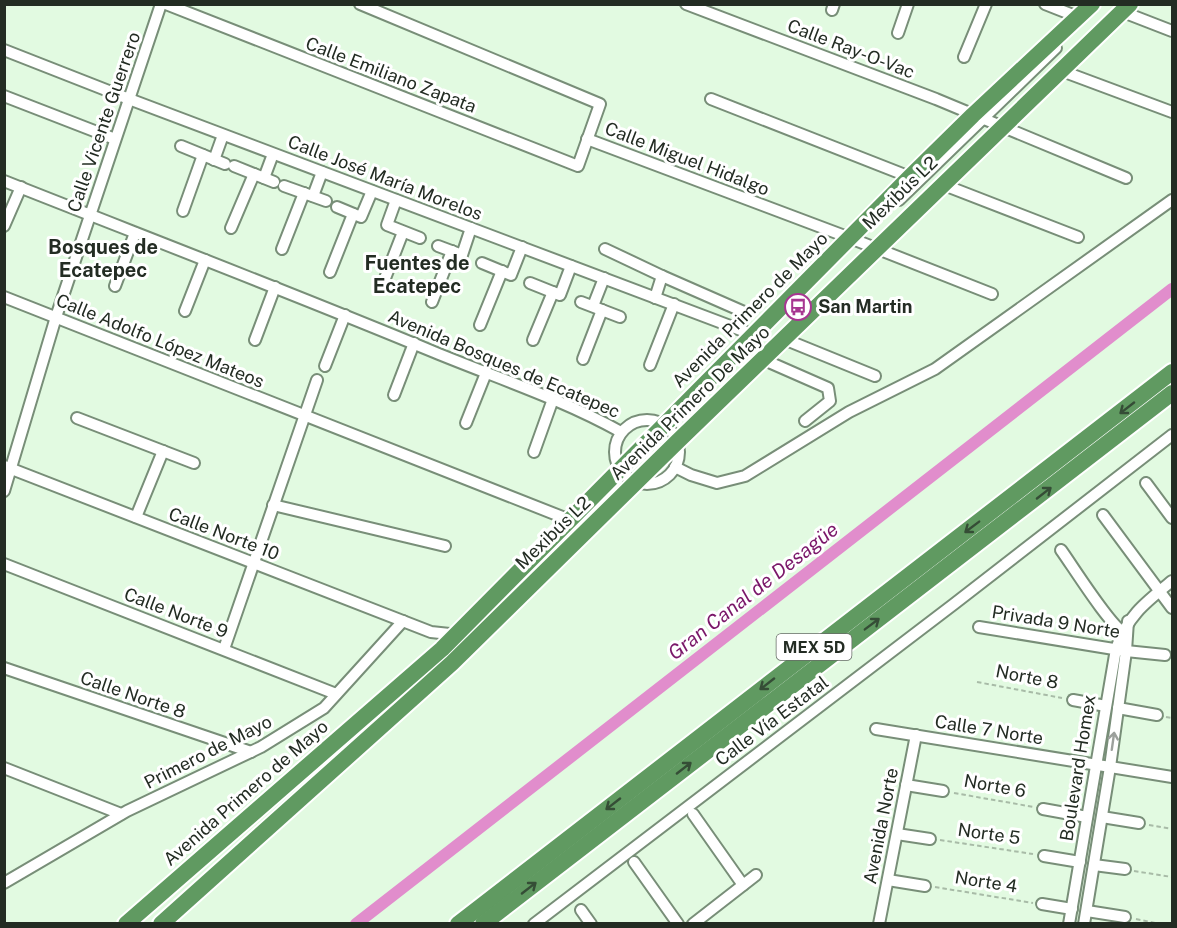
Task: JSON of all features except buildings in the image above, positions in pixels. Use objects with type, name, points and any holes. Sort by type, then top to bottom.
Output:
[{"type":"highway","name":"Avenida Primero de Mayo","points":[[671,433],[754,335],[853,239],[910,177],[978,117],[1092,4]]},
{"type":"highway","name":"Avenida Primero De Mayo","points":[[161,924],[406,704],[464,638],[671,433],[765,357],[873,247],[944,185],[999,126],[1062,71],[1124,7]]},
{"type":"highway","name":"MEX 5D","points":[[458,924],[1173,372]]},
{"type":"highway","name":"MEX 5D","points":[[483,924],[1173,393]]},
{"type":"highway","name":"Avenida Primero de Mayo","points":[[464,638],[570,520],[628,476]]},
{"type":"highway","name":"Avenida Primero De Mayo","points":[[392,691],[447,656]]},
{"type":"highway","name":"Avenida Primero de Mayo","points":[[126,924],[392,691]]},
{"type":"street","name":"Calle Vicente Guerrero","points":[[4,491],[8,467],[56,317],[161,4]]},
{"type":"street","name":"Calle Emiliano Zapata","points":[[166,4],[578,166],[587,139]]},
{"type":"street","name":"Calle Miguel Hidalgo","points":[[360,4],[600,104],[587,139],[992,294]]},
{"type":"street","name":"Calle Ray-O-Vac","points":[[687,4],[936,99],[1126,178]]},
{"type":"street","points":[[898,33],[908,4]]},
{"type":"street","points":[[964,57],[986,4]]},
{"type":"street","points":[[1045,4],[1078,18]]},
{"type":"street","name":"Mexibús L2","points":[[671,433],[853,239],[978,117],[1102,4]]},
{"type":"street","name":"Mexibús L2","points":[[671,433],[873,247],[1124,7]]},
{"type":"street","points":[[1124,7],[1173,31]]},
{"type":"street","name":"Calle José María Morelos","points":[[4,50],[754,335]]},
{"type":"street","points":[[1062,71],[1173,112]]},
{"type":"street","points":[[4,96],[115,139]]},
{"type":"street","points":[[711,99],[910,177]]},
{"type":"street","points":[[214,160],[223,135]]},
{"type":"street","points":[[180,146],[326,201]]},
{"type":"street","points":[[231,228],[269,180],[273,154]]},
{"type":"street","points":[[183,211],[203,155]]},
{"type":"street","points":[[282,249],[308,195],[322,172]]},
{"type":"street","name":"Avenida Bosques de Ecatepec","points":[[4,181],[553,399],[589,414],[621,432]]},
{"type":"street","points":[[944,185],[1077,237]]},
{"type":"street","points":[[4,226],[21,187]]},
{"type":"street","points":[[337,207],[361,217],[372,191]]},
{"type":"street","points":[[396,200],[387,225],[420,238]]},
{"type":"street","name":"Avenida Primero De Mayo","points":[[675,467],[717,483],[745,476],[849,412],[934,369],[1173,200]]},
{"type":"street","points":[[330,272],[353,214]]},
{"type":"street","points":[[438,246],[462,255],[471,228]]},
{"type":"street","points":[[382,286],[403,231]]},
{"type":"street","points":[[115,286],[135,233]]},
{"type":"street","points":[[482,263],[512,274],[522,247]]},
{"type":"street","points":[[605,249],[744,312]]},
{"type":"street","points":[[432,302],[452,251]]},
{"type":"street","points":[[184,311],[205,260]]},
{"type":"street","points":[[530,283],[560,295],[571,266]]},
{"type":"street","points":[[480,325],[502,271]]},
{"type":"street","points":[[655,298],[662,276]]},
{"type":"street","points":[[583,360],[604,278]]},
{"type":"street","points":[[255,340],[275,287]]},
{"type":"street","points":[[533,340],[553,292]]},
{"type":"street","name":"Calle Adolfo López Mateos","points":[[4,297],[570,520]]},
{"type":"street","points":[[581,302],[620,317]]},
{"type":"street","points":[[650,365],[674,304]]},
{"type":"street","points":[[325,366],[345,315]]},
{"type":"street","points":[[784,339],[875,376]]},
{"type":"street","points":[[394,395],[414,343]]},
{"type":"street","points":[[765,357],[771,363],[828,388],[830,401],[805,421]]},
{"type":"street","points":[[466,423],[486,373]]},
{"type":"street","points":[[224,649],[317,380]]},
{"type":"street","points":[[534,452],[553,399]]},
{"type":"street","points":[[77,418],[194,463]]},
{"type":"street","name":"Avenida Bosques de Ecatepec","points":[[628,476],[615,457],[616,444],[621,432],[634,423],[649,420],[671,433]]},
{"type":"street","points":[[628,476],[655,483],[663,480],[675,467],[678,459],[671,433]]},
{"type":"street","name":"Calle Vía Estatal","points":[[534,924],[1173,435]]},
{"type":"street","points":[[136,517],[163,451]]},
{"type":"street","name":"Calle Norte 10","points":[[8,467],[431,632],[464,638]]},
{"type":"street","points":[[1146,483],[1173,518]]},
{"type":"street","points":[[273,504],[444,546]]},
{"type":"street","points":[[1103,515],[1173,608]]},
{"type":"street","points":[[1061,550],[1125,633]]},
{"type":"street","name":"Calle Norte 9","points":[[4,564],[336,694]]},
{"type":"street","name":"Boulevard Homex","points":[[1069,924],[1106,706],[1128,621],[1136,611],[1173,581]]},
{"type":"street","name":"Primero de Mayo","points":[[8,878],[121,814],[250,752],[324,708],[403,621]]},
{"type":"street","name":"Privada 9 Norte","points":[[979,627],[1165,655]]},
{"type":"street","points":[[431,632],[447,656]]},
{"type":"street","name":"Boulevard Homex","points":[[1084,924],[1118,708],[1121,650]]},
{"type":"street","points":[[138,924],[447,656]]},
{"type":"street","points":[[154,924],[447,656]]},
{"type":"street","name":"Calle Norte 8","points":[[4,668],[250,752]]},
{"type":"street","points":[[1073,700],[1106,706]]},
{"type":"street","points":[[1118,708],[1157,715]]},
{"type":"street","name":"Calle 7 Norte","points":[[876,729],[1173,777]]},
{"type":"street","name":"Avenida Norte","points":[[879,924],[916,735]]},
{"type":"street","points":[[4,768],[121,814]]},
{"type":"street","points":[[906,785],[943,791]]},
{"type":"street","points":[[1043,809],[1087,817]]},
{"type":"street","points":[[693,814],[743,885]]},
{"type":"street","points":[[1102,817],[1139,823]]},
{"type":"street","points":[[897,834],[930,839]]},
{"type":"street","points":[[1044,856],[1080,862]]},
{"type":"street","points":[[634,862],[678,924]]},
{"type":"street","points":[[1094,865],[1125,869]]},
{"type":"street","points":[[693,924],[756,875]]},
{"type":"street","points":[[888,880],[925,886]]},
{"type":"street","points":[[1042,904],[1072,909]]},
{"type":"street","points":[[581,910],[591,924]]},
{"type":"street","points":[[1087,911],[1125,917]]},
{"type":"path","name":"Norte 8","points":[[976,682],[1073,700]]},
{"type":"path","name":"Norte 6","points":[[943,791],[1043,809]]},
{"type":"path","points":[[1139,823],[1173,829]]},
{"type":"path","name":"Norte 5","points":[[930,839],[1044,856]]},
{"type":"path","points":[[1125,869],[1173,877]]},
{"type":"path","name":"Norte 4","points":[[925,886],[1042,904]]},
{"type":"path","points":[[1125,917],[1160,924]]},
{"type":"waterway","name":"Gran Canal de Desagüe","points":[[356,924],[1172,289]]},
{"type":"place","name":"San Martin","points":[[798,307]]},
{"type":"district","name":"Bosques de Ecatepec","points":[[103,258]]},
{"type":"district","name":"Fuentes de Ecatepec","points":[[417,274]]}]
